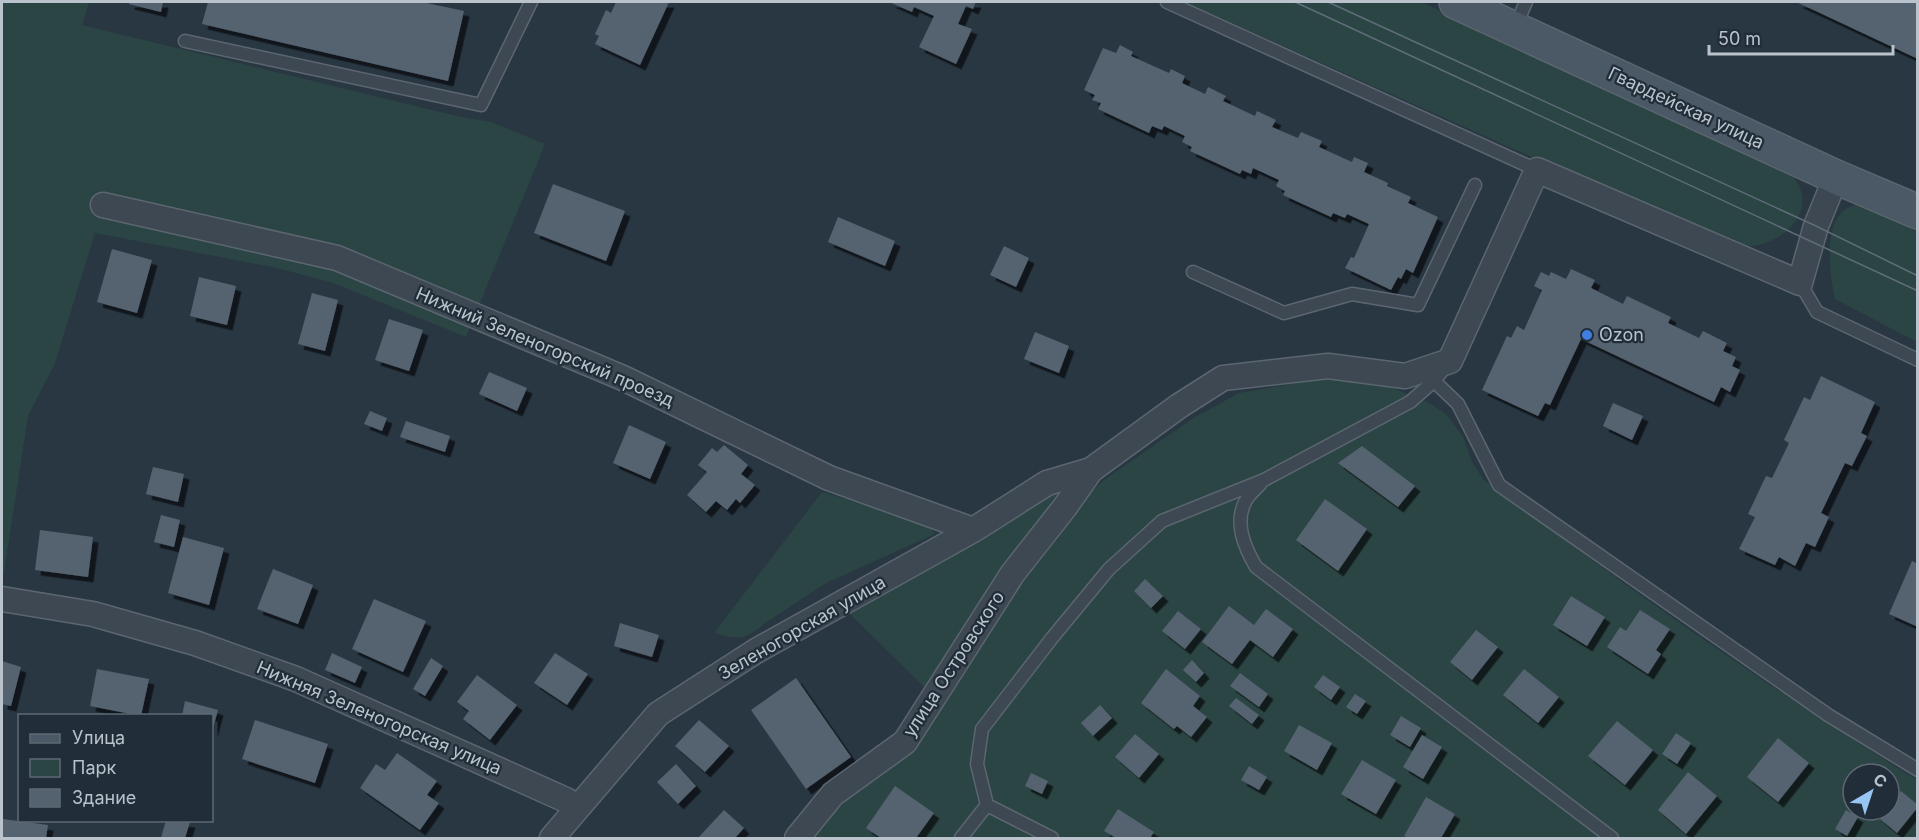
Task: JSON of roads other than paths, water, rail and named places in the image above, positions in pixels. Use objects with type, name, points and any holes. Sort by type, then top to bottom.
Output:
[{"type":"street","name":"Гвардейская улица","points":[[1456,2],[1520,15],[1836,177],[1917,212]]},
{"type":"street","points":[[1091,470],[1179,406],[1223,378],[1328,366],[1405,375],[1450,361],[1537,170],[1800,283],[1816,226],[1836,177]]},
{"type":"street","name":"Нижний Зеленогорский проезд","points":[[103,205],[337,258],[623,378],[829,478],[973,530]]},
{"type":"street","name":"Зеленогорская улица","points":[[552,838],[658,714],[756,651],[973,530],[1047,483],[1091,470]]},
{"type":"street","name":"улица Островского","points":[[797,838],[833,794],[905,742],[1013,573],[1091,470]]},
{"type":"street","name":"Нижняя Зеленогорская улица","points":[[2,599],[93,614],[195,643],[285,675],[566,800],[577,807]]},
{"type":"lane","points":[[185,41],[481,105],[531,2]]},
{"type":"lane","points":[[1167,2],[1537,170]]},
{"type":"lane","points":[[1193,272],[1284,313],[1352,294],[1418,305],[1475,185]]},
{"type":"lane","points":[[1800,283],[1817,312],[1917,360]]},
{"type":"lane","points":[[1052,838],[987,805],[977,764],[982,729],[1109,569],[1162,521],[1264,480],[1410,402],[1434,381],[1450,361]]},
{"type":"lane","points":[[1434,381],[1458,404],[1499,485],[1818,708],[1917,770]]},
{"type":"lane","points":[[1264,480],[1245,502],[1241,525],[1244,547],[1256,567],[1612,838]]},
{"type":"lane","points":[[961,838],[987,805]]},
{"type":"tram line","points":[[1295,2],[1918,291]]},
{"type":"tram line","points":[[1328,2],[1816,226],[1918,276]]},
{"type":"place","name":"Ozon","points":[[1587,335]]}]
